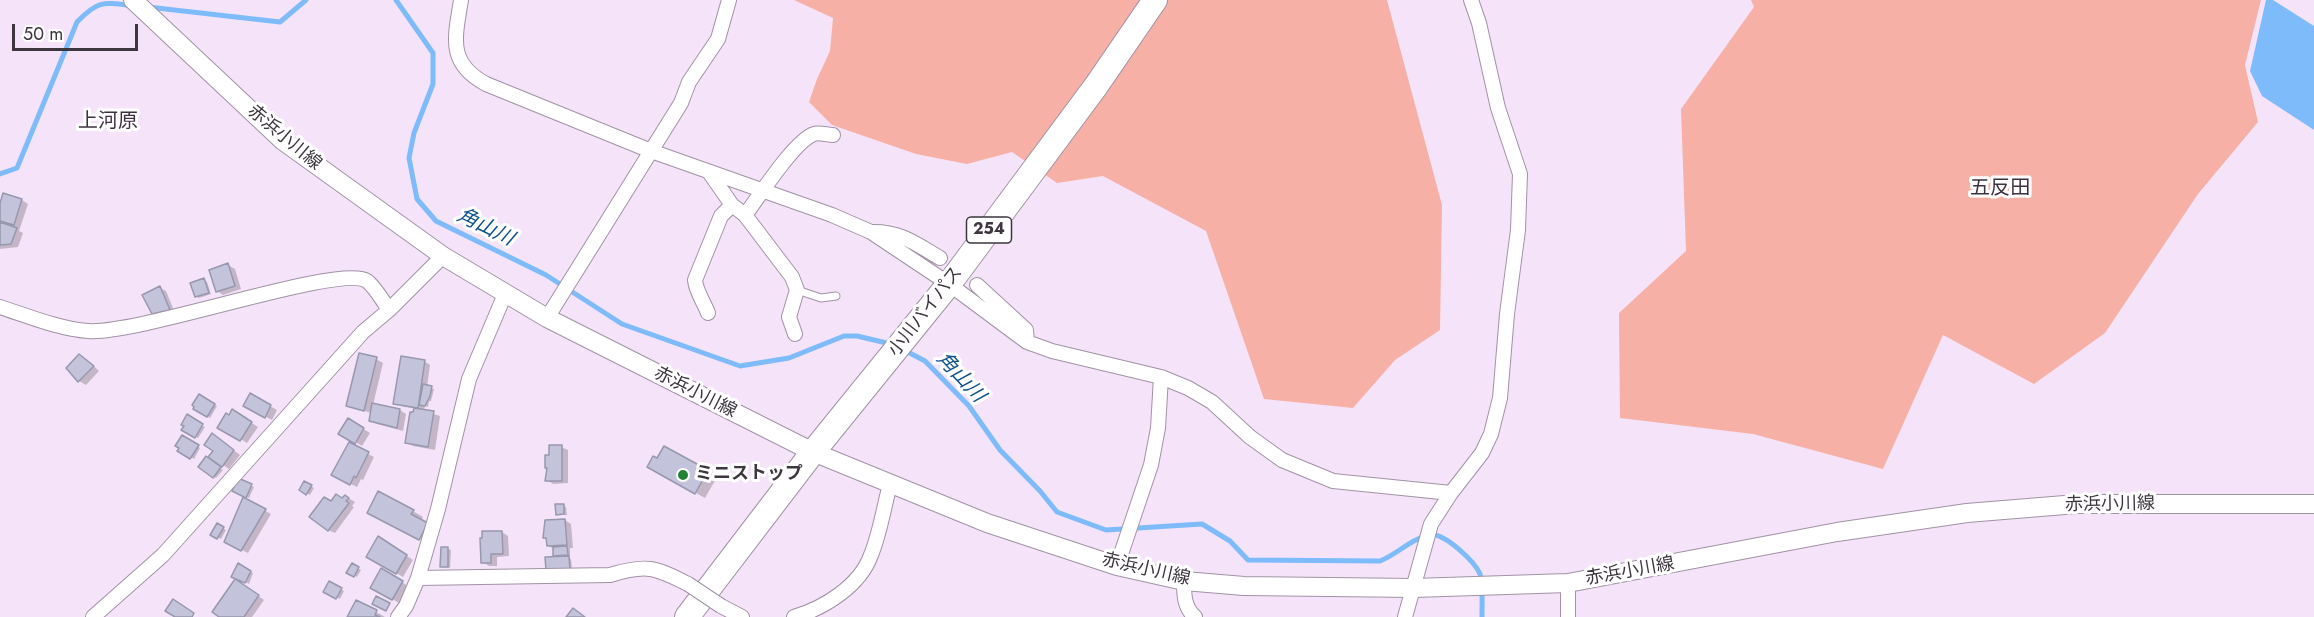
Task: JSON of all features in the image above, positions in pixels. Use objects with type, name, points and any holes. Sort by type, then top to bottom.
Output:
[{"type":"highway","name":"小川バイパス","points":[[687,617],[813,452],[949,284],[1096,86],[1155,0]]},
{"type":"main road","name":"赤浜小川線","points":[[134,0],[283,141],[443,256],[505,294],[547,318],[813,452],[987,523],[1118,566],[1184,581],[1244,586],[1414,588],[1568,584],[1837,532],[1967,513],[2077,504],[2314,504]]},
{"type":"street","points":[[461,0],[455,38],[456,52],[472,76],[513,96],[651,151],[832,215],[871,232],[949,284],[1027,342],[1052,351],[1161,377],[1212,402],[1250,437],[1282,460],[1333,481],[1451,493]]},
{"type":"street","points":[[547,318],[681,103],[689,82],[718,39],[729,0]]},
{"type":"street","points":[[1405,617],[1431,524],[1451,493],[1482,453],[1491,434],[1500,398],[1507,314],[1518,230],[1520,174],[1498,108],[1479,23],[1471,0]]},
{"type":"street","points":[[746,215],[793,151],[805,139],[816,133],[832,135]]},
{"type":"street","points":[[709,172],[732,205],[746,215],[792,278],[797,290],[789,317],[795,334]]},
{"type":"street","points":[[708,314],[704,300],[695,289],[695,280],[722,216],[732,205]]},
{"type":"street","points":[[871,232],[888,232],[899,235],[940,258]]},
{"type":"street","points":[[93,617],[163,555],[363,332],[389,310],[443,256]]},
{"type":"street","points":[[0,307],[48,322],[89,331],[143,325],[319,281],[358,278],[367,281],[389,310]]},
{"type":"street","points":[[977,285],[1026,330],[1027,342]]},
{"type":"street","points":[[398,617],[406,606],[418,578],[438,509],[469,379],[505,294]]},
{"type":"street","points":[[1118,566],[1151,465],[1158,428],[1161,377]]},
{"type":"street","points":[[794,617],[834,598],[863,572],[871,556],[890,484]]},
{"type":"street","points":[[418,578],[610,575],[636,567],[651,568],[688,584],[742,617]]},
{"type":"street","points":[[1184,581],[1184,600],[1189,612],[1195,617]]},
{"type":"street","points":[[1568,584],[1568,617]]},
{"type":"lane","points":[[797,290],[821,298],[836,296]]},
{"type":"shaded area","points":[[794,0],[1387,0],[1442,205],[1440,330],[1395,360],[1353,408],[1264,399],[1206,231],[1103,176],[1057,183],[1012,152],[967,164],[916,154],[832,125],[809,102],[830,51],[833,18]]},
{"type":"shaded area","points":[[1751,0],[2261,0],[2245,65],[2258,122],[2198,194],[2105,333],[2034,384],[1943,335],[1883,469],[1753,434],[1620,418],[1619,313],[1686,251],[1681,109],[1754,7]]},
{"type":"water","points":[[2266,0],[2273,0],[2314,26],[2314,130],[2262,96],[2250,71]]},
{"type":"building","points":[[3,193],[22,199],[14,225],[0,221],[0,203]]},
{"type":"building","points":[[0,222],[17,228],[11,244],[0,245]]},
{"type":"building","points":[[228,263],[235,286],[216,292],[209,270]]},
{"type":"building","points":[[204,278],[209,293],[195,297],[190,283]]},
{"type":"building","points":[[160,286],[170,310],[152,314],[142,295]]},
{"type":"building","points":[[359,353],[377,357],[364,411],[346,406]]},
{"type":"building","points":[[79,354],[94,366],[78,382],[66,368]]},
{"type":"building","points":[[401,356],[425,360],[418,408],[393,404]]},
{"type":"building","points":[[423,384],[432,386],[425,406],[419,405]]},
{"type":"building","points":[[250,393],[271,405],[265,418],[243,406]]},
{"type":"building","points":[[199,394],[215,404],[207,417],[193,409],[192,405]]},
{"type":"building","points":[[372,403],[400,409],[397,428],[369,421]]},
{"type":"building","points":[[414,408],[434,411],[428,447],[405,443],[410,412],[413,412]]},
{"type":"building","points":[[232,409],[252,422],[240,441],[217,428],[226,413],[229,415]]},
{"type":"building","points":[[187,414],[203,424],[195,438],[181,430]]},
{"type":"building","points":[[348,418],[364,428],[355,444],[338,434]]},
{"type":"building","points":[[212,433],[234,450],[222,467],[208,457],[213,451],[204,445]]},
{"type":"building","points":[[182,435],[199,445],[190,459],[177,451],[179,448],[175,446]]},
{"type":"building","points":[[349,442],[369,452],[350,485],[331,475]]},
{"type":"building","points":[[549,445],[562,445],[562,481],[545,481],[547,468],[545,468],[545,455],[549,455]]},
{"type":"building","points":[[664,446],[708,470],[695,494],[647,467],[653,456],[657,458]]},
{"type":"building","points":[[206,456],[221,467],[213,478],[198,467]]},
{"type":"building","points":[[238,478],[252,484],[246,498],[232,491]]},
{"type":"building","points":[[304,481],[312,485],[306,495],[299,490]]},
{"type":"building","points":[[378,491],[414,510],[411,514],[428,523],[419,540],[367,513]]},
{"type":"building","points":[[336,494],[342,498],[345,495],[349,498],[346,501],[349,503],[328,531],[309,517],[324,497],[331,501]]},
{"type":"building","points":[[243,497],[266,509],[241,551],[224,542]]},
{"type":"building","points":[[555,504],[564,504],[564,514],[556,515]]},
{"type":"building","points":[[565,519],[567,545],[547,546],[546,538],[543,538],[545,520]]},
{"type":"building","points":[[217,523],[224,527],[217,539],[210,535]]},
{"type":"building","points":[[482,531],[502,531],[503,554],[491,554],[491,563],[481,563]]},
{"type":"building","points":[[378,536],[407,555],[396,574],[366,557]]},
{"type":"building","points":[[567,546],[568,555],[553,556],[553,547]]},
{"type":"building","points":[[441,547],[448,547],[448,567],[440,567]]},
{"type":"building","points":[[569,556],[570,569],[546,570],[545,557]]},
{"type":"building","points":[[238,563],[251,571],[245,583],[231,577]]},
{"type":"building","points":[[352,563],[359,567],[354,577],[346,573]]},
{"type":"building","points":[[381,568],[403,581],[392,600],[370,588]]},
{"type":"building","points":[[235,579],[259,595],[244,617],[219,617],[212,612]]},
{"type":"building","points":[[329,581],[342,588],[336,599],[323,592]]},
{"type":"building","points":[[376,596],[390,603],[386,611],[372,604]]},
{"type":"building","points":[[173,599],[194,613],[192,617],[175,617],[165,611]]},
{"type":"building","points":[[356,600],[377,610],[375,615],[380,617],[347,617]]},
{"type":"building","points":[[573,608],[585,617],[566,617]]},
{"type":"waterway","name":"角山川","points":[[148,7],[280,22],[306,0]]},
{"type":"waterway","name":"角山川","points":[[396,0],[433,53],[433,84],[414,133],[409,158],[417,199],[436,221],[546,275],[622,324],[740,366],[789,358],[844,336],[857,336],[891,344]]},
{"type":"waterway","name":"角山川","points":[[0,174],[17,168],[77,22],[90,10],[102,4],[133,6]]},
{"type":"waterway","name":"角山川","points":[[904,350],[925,361],[969,406],[1000,450],[1057,512],[1106,530],[1202,524],[1230,541],[1248,560],[1380,561],[1416,540],[1436,535],[1458,549],[1472,562],[1480,574],[1482,617]]},
{"type":"place","name":"ミニストップ","points":[[683,475]]},
{"type":"district","name":"上河原","points":[[108,122]]},
{"type":"district","name":"五反田","points":[[2000,189]]}]
